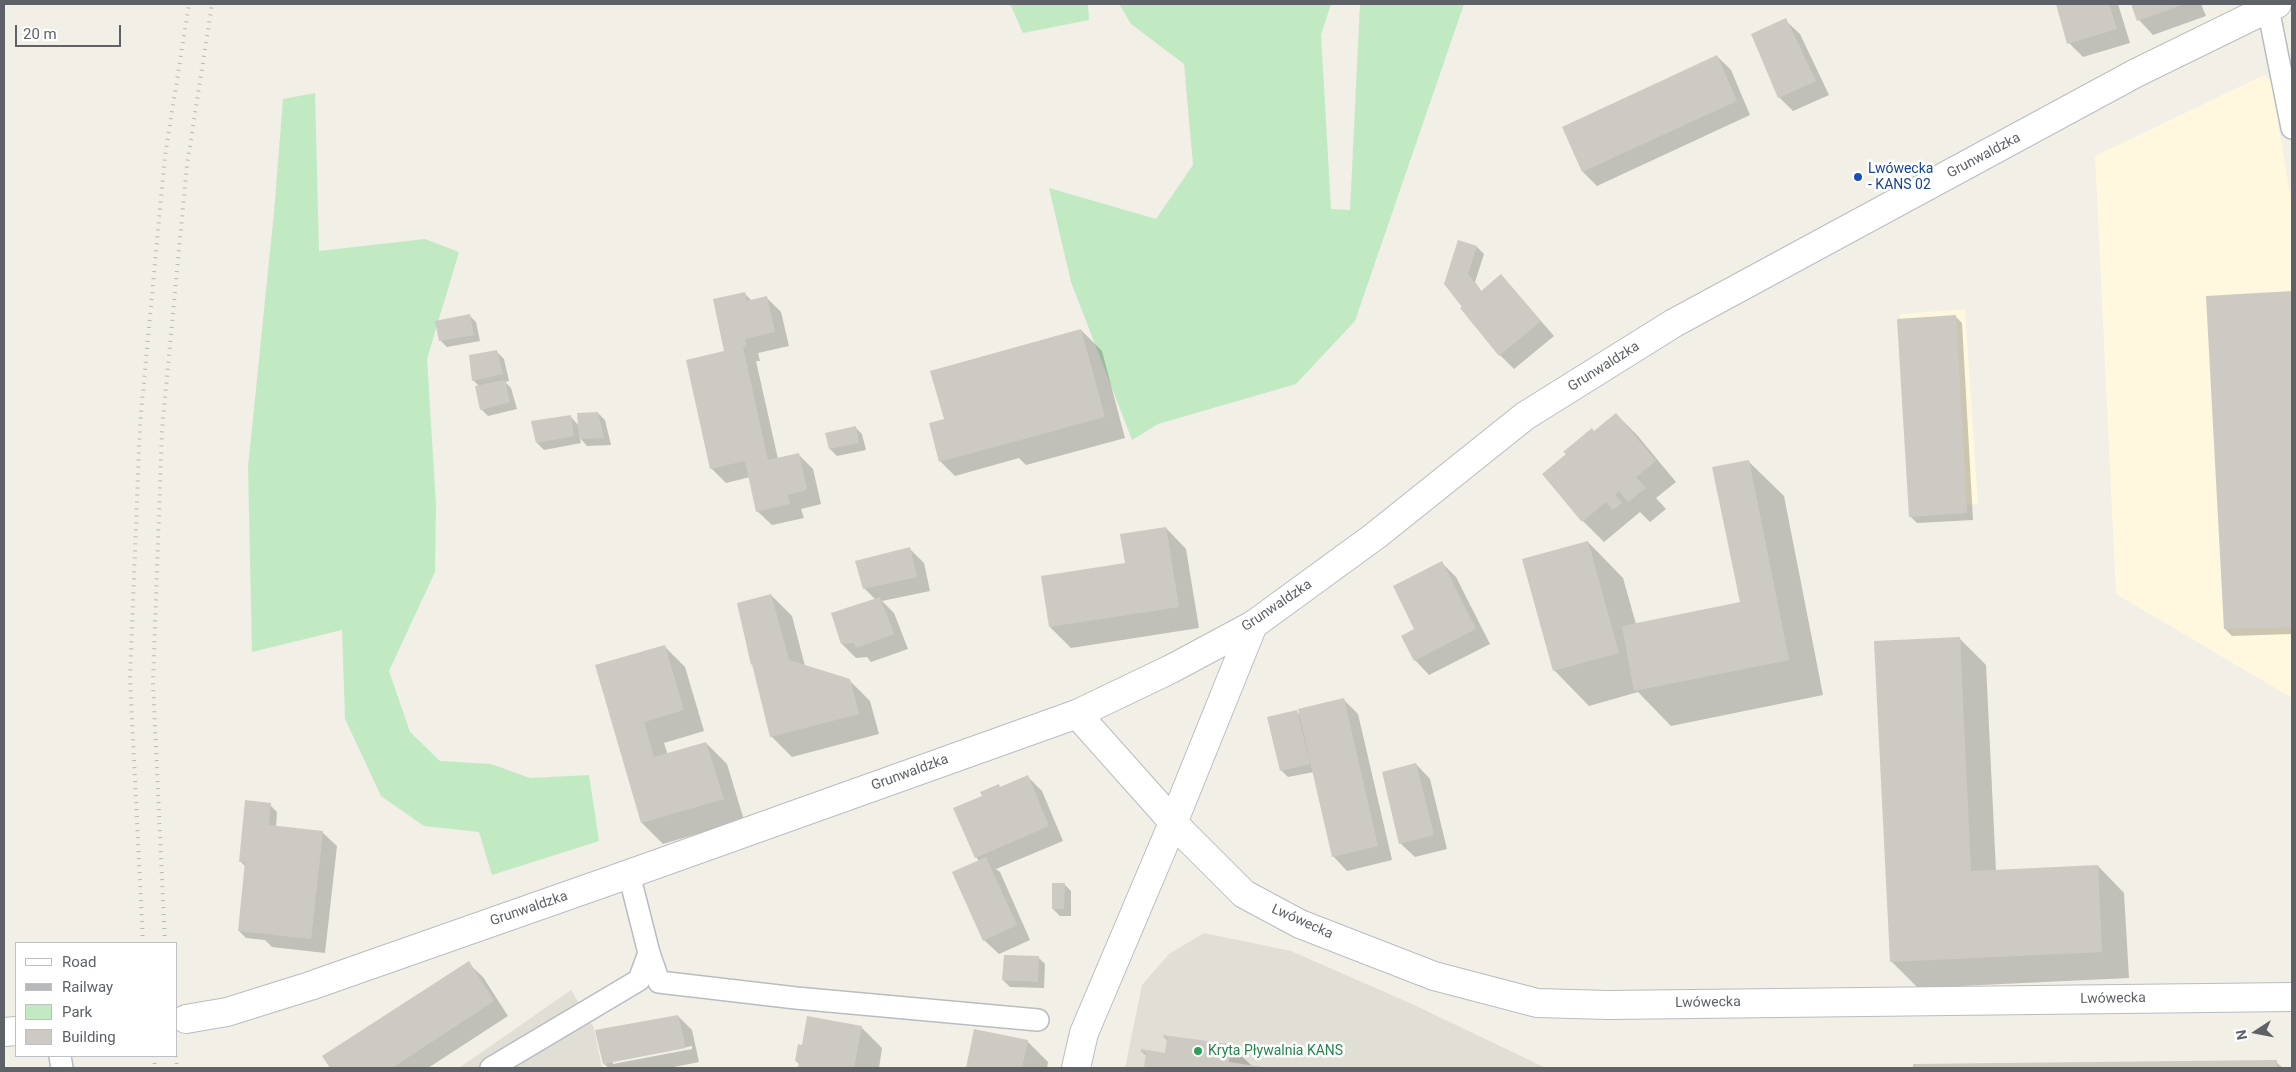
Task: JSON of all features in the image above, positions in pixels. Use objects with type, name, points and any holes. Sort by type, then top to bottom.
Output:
[{"type":"street","name":"Grunwaldzka","points":[[186,1019],[227,1012],[310,986],[629,874],[1076,714],[1171,669],[1253,625],[1374,536],[1526,416],[1674,323],[2136,73],[2273,6]]},
{"type":"street","points":[[1076,1068],[1084,1032],[1173,823],[1253,625]]},
{"type":"street","name":"Lwówecka","points":[[1076,714],[1173,823],[1244,894],[1300,924],[1434,976],[1537,1003],[1618,1004],[2292,997]]},
{"type":"lane","points":[[2273,6],[2292,128]]},
{"type":"lane","points":[[629,874],[649,953],[659,982],[796,998],[1038,1020]]},
{"type":"lane","points":[[491,1068],[639,980],[649,953]]},
{"type":"shaded area","points":[[2264,75],[2271,81],[2292,206],[2292,698],[2116,594],[2095,156]]},
{"type":"shaded area","points":[[1965,309],[1978,504],[1913,508],[1900,314]]},
{"type":"shaded area","points":[[1204,933],[1291,951],[1412,1004],[1546,1068],[1125,1068],[1142,985],[1169,954]]},
{"type":"shaded area","points":[[571,990],[594,1028],[602,1068],[459,1068]]},
{"type":"green space","points":[[1010,4],[1088,4],[1089,20],[1023,33]]},
{"type":"green space","points":[[1119,4],[1331,4],[1321,35],[1331,209],[1350,210],[1360,4],[1464,4],[1355,321],[1296,384],[1158,424],[1132,440],[1071,282],[1049,188],[1156,219],[1193,165],[1184,64],[1131,24]]},
{"type":"green space","points":[[315,93],[319,251],[425,239],[459,252],[427,359],[436,505],[435,572],[389,671],[410,732],[440,761],[491,764],[530,778],[589,775],[599,841],[492,875],[479,832],[424,826],[381,796],[345,719],[342,630],[252,652],[248,467],[274,212],[283,99]]},
{"type":"building","points":[[2056,4],[2109,4],[2117,29],[2067,44]]},
{"type":"building","points":[[2131,4],[2185,4],[2137,21]]},
{"type":"building","points":[[1786,18],[1816,81],[1778,98],[1751,34]]},
{"type":"building","points":[[1717,55],[1737,101],[1582,172],[1562,127]]},
{"type":"building","points":[[1458,240],[1477,246],[1468,274],[1481,291],[1501,274],[1541,321],[1499,356],[1460,308],[1462,307],[1444,284]]},
{"type":"building","points":[[2292,291],[2292,627],[2224,629],[2206,296]]},
{"type":"building","points":[[745,292],[747,301],[767,296],[775,332],[745,339],[746,347],[743,347],[768,460],[799,453],[807,490],[788,495],[790,504],[756,512],[745,461],[710,469],[686,360],[724,351],[713,299]]},
{"type":"building","points":[[470,314],[474,335],[439,341],[435,321]]},
{"type":"building","points":[[1956,315],[1967,513],[1909,517],[1897,319]]},
{"type":"building","points":[[1081,329],[1105,417],[939,462],[929,423],[944,419],[930,371]]},
{"type":"building","points":[[497,350],[503,374],[472,381],[469,355]]},
{"type":"building","points":[[505,380],[510,402],[480,410],[475,386]]},
{"type":"building","points":[[598,412],[604,438],[579,439],[577,413]]},
{"type":"building","points":[[1616,413],[1656,461],[1636,477],[1646,488],[1628,502],[1619,491],[1615,495],[1622,503],[1613,510],[1606,502],[1582,522],[1542,474],[1566,454],[1563,452],[1592,428],[1594,431]]},
{"type":"building","points":[[571,415],[574,436],[536,443],[531,421]]},
{"type":"building","points":[[856,426],[859,443],[829,449],[825,433]]},
{"type":"building","points":[[1749,460],[1789,660],[1634,691],[1622,626],[1740,602],[1712,467]]},
{"type":"building","points":[[1166,527],[1179,607],[1049,627],[1041,576],[1125,563],[1120,534]]},
{"type":"building","points":[[1588,541],[1619,653],[1553,671],[1522,559]]},
{"type":"building","points":[[910,547],[917,577],[863,589],[855,561]]},
{"type":"building","points":[[1442,561],[1476,629],[1414,661],[1401,636],[1414,629],[1393,586]]},
{"type":"building","points":[[771,594],[789,660],[850,679],[859,714],[770,737],[737,603]]},
{"type":"building","points":[[880,597],[894,634],[856,648],[854,643],[841,644],[831,613]]},
{"type":"building","points":[[1960,637],[1971,871],[2098,865],[2102,952],[1890,962],[1874,641]]},
{"type":"building","points":[[665,645],[684,710],[644,722],[654,757],[706,742],[724,799],[641,823],[595,665]]},
{"type":"building","points":[[1344,698],[1378,846],[1332,857],[1298,709]]},
{"type":"building","points":[[1297,710],[1310,764],[1280,771],[1267,717]]},
{"type":"building","points":[[1416,763],[1434,835],[1399,844],[1382,772]]},
{"type":"building","points":[[1028,775],[1049,826],[975,858],[953,808],[982,796],[980,792],[999,784],[1000,787]]},
{"type":"building","points":[[245,800],[271,803],[269,825],[323,831],[311,939],[238,931],[245,862],[239,862]]},
{"type":"building","points":[[986,857],[1017,925],[983,941],[952,872]]},
{"type":"building","points":[[1052,883],[1065,883],[1064,909],[1052,909]]},
{"type":"building","points":[[1004,955],[1039,956],[1038,982],[1002,980]]},
{"type":"building","points":[[469,961],[494,1001],[392,1068],[330,1068],[322,1056]]},
{"type":"building","points":[[678,1015],[686,1048],[603,1064],[595,1030]]},
{"type":"building","points":[[807,1016],[862,1026],[854,1068],[798,1068],[799,1062],[795,1061],[798,1044],[802,1045]]},
{"type":"building","points":[[974,1029],[1028,1040],[1022,1068],[966,1068]]},
{"type":"building","name":"Kryta Pływalnia KANS","points":[[1163,1035],[1236,1045],[1236,1047],[1231,1047],[1229,1062],[1269,1068],[1144,1068],[1146,1053],[1141,1052],[1141,1049],[1165,1053],[1167,1038],[1163,1037]]},
{"type":"building","points":[[2277,1060],[2277,1068],[1913,1068],[1913,1064]]},
{"type":"railway","points":[[143,942],[130,679],[140,424],[165,156],[189,4]]},
{"type":"railway","points":[[165,942],[153,683],[162,430],[187,165],[212,4]]},
{"type":"railway","points":[[154,1057],[155,1068]]},
{"type":"railway","points":[[176,1057],[177,1068]]},
{"type":"place","name":"Lwówecka - KANS 02","points":[[1858,177]]},
{"type":"place","name":"Kryta Pływalnia KANS","points":[[1198,1051]]}]
